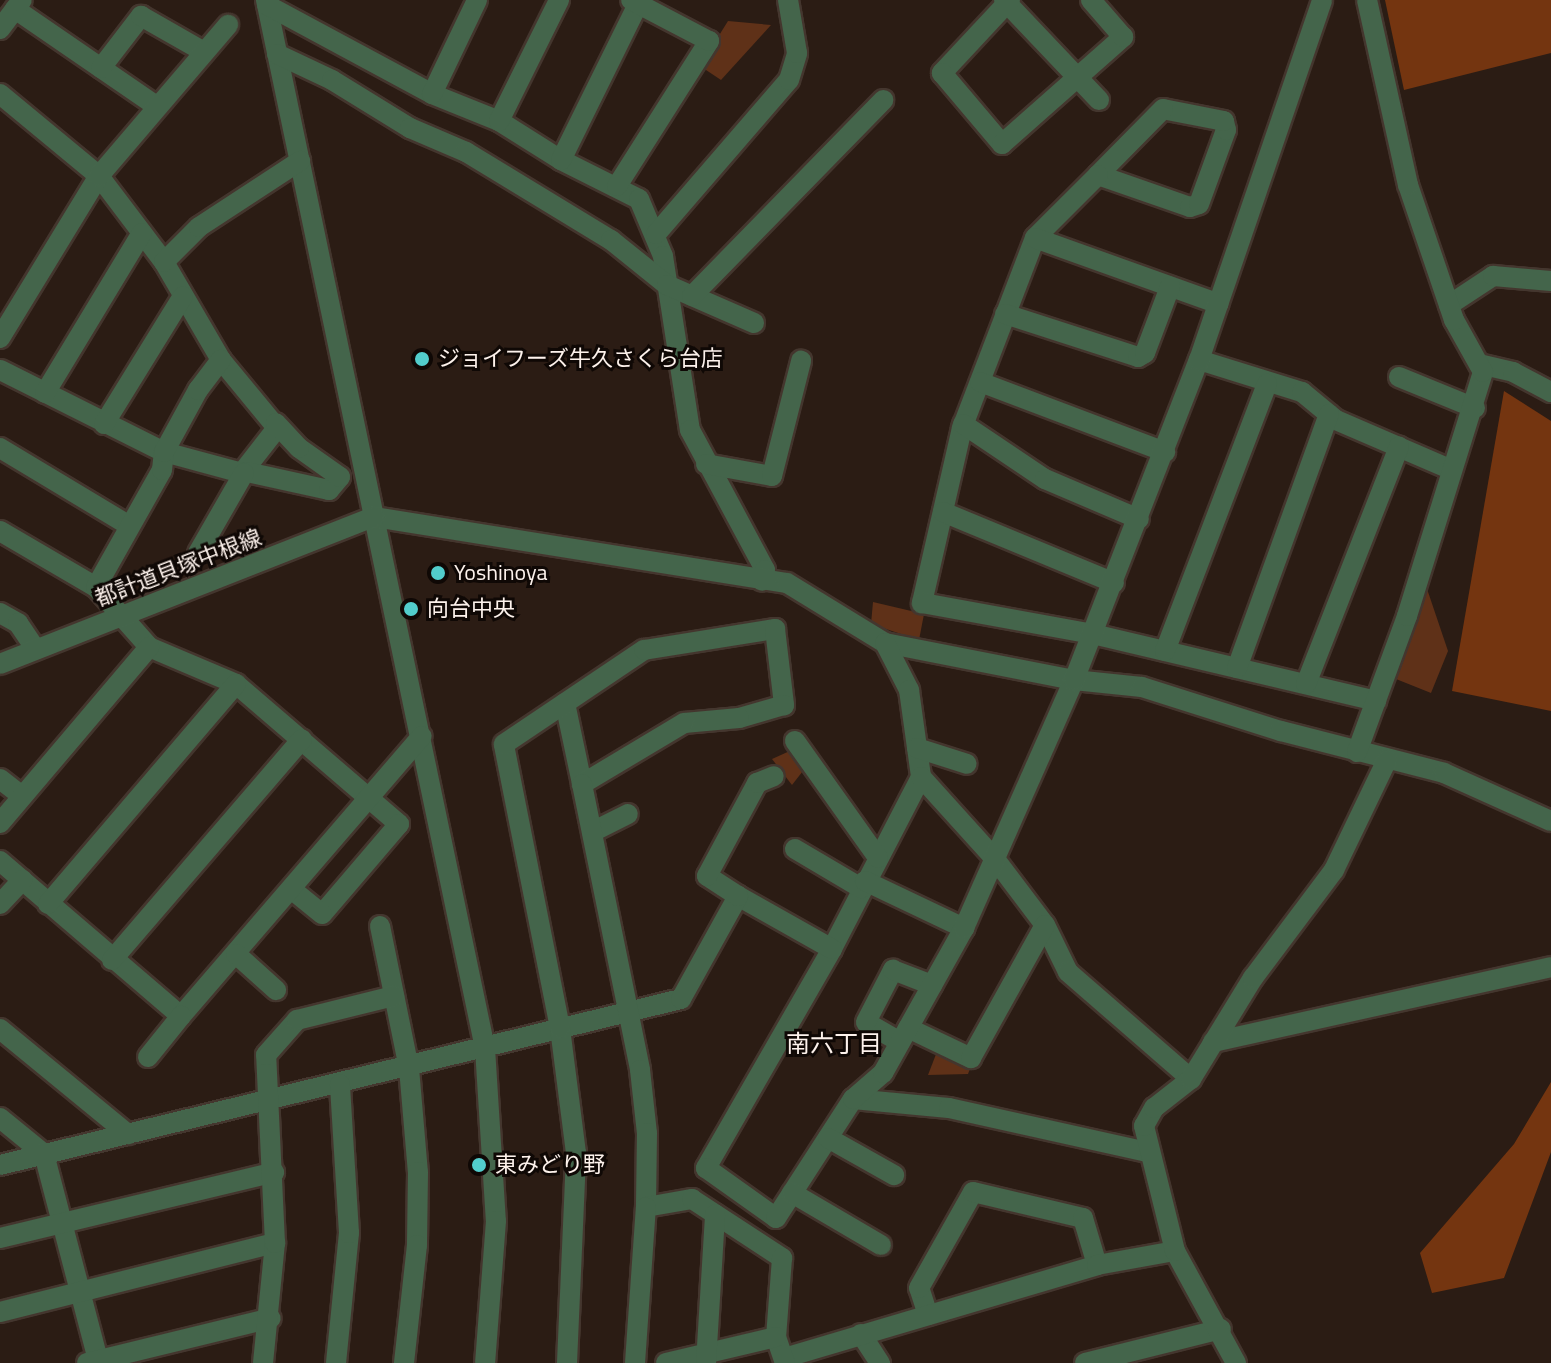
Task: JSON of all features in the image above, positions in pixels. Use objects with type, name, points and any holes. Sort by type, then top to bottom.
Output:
[{"type":"street","points":[[432,94],[477,0]]},
{"type":"street","points":[[499,121],[559,0]]},
{"type":"street","points":[[656,234],[789,80],[797,53],[788,0]]},
{"type":"street","points":[[1091,0],[1123,37],[1077,78],[1002,144],[942,73],[1007,1],[1077,78],[1099,100]]},
{"type":"street","points":[[921,777],[832,949],[706,1168],[776,1218],[853,1099],[883,1073],[964,928],[995,859],[1074,680],[1165,452],[1219,304],[1322,0]]},
{"type":"street","points":[[1357,752],[1475,408],[1483,372],[1449,305],[1408,185],[1367,0]]},
{"type":"street","points":[[267,2],[432,94],[499,121],[561,160],[639,199],[656,234],[690,430],[765,570],[762,581]]},
{"type":"street","points":[[267,2],[485,1048],[496,1221],[485,1363]]},
{"type":"street","points":[[561,160],[637,2],[709,41],[617,186]]},
{"type":"street","points":[[0,29],[18,4],[156,106]]},
{"type":"street","points":[[101,68],[141,16],[204,52]]},
{"type":"street","points":[[0,338],[99,176],[228,25]]},
{"type":"street","points":[[277,54],[332,80],[410,128],[466,152],[611,240],[667,285],[754,323]]},
{"type":"street","points":[[0,94],[99,176],[164,262],[221,360],[299,448],[340,477],[329,490],[164,452],[0,370]]},
{"type":"street","points":[[692,296],[883,100]]},
{"type":"street","points":[[1098,175],[1190,207],[1199,204],[1226,130],[1224,121],[1163,109],[1035,238],[963,424],[922,603],[1093,634],[1376,701]]},
{"type":"street","points":[[164,262],[199,227],[300,161]]},
{"type":"street","points":[[45,393],[142,233]]},
{"type":"street","points":[[1035,238],[1219,304]]},
{"type":"street","points":[[1449,305],[1493,276],[1551,281]]},
{"type":"street","points":[[1005,314],[1138,357],[1145,353],[1170,287]]},
{"type":"street","points":[[104,424],[183,296]]},
{"type":"street","points":[[96,587],[128,525],[162,470],[164,452],[221,360]]},
{"type":"street","points":[[1199,360],[1267,384],[1302,392],[1329,414],[1452,470]]},
{"type":"street","points":[[706,464],[772,476],[801,361]]},
{"type":"street","points":[[1479,364],[1513,372],[1551,392]]},
{"type":"street","points":[[1399,377],[1475,408]]},
{"type":"street","points":[[980,382],[1165,452]]},
{"type":"street","points":[[1165,651],[1267,384]]},
{"type":"street","points":[[1237,668],[1329,414]]},
{"type":"street","points":[[198,553],[246,473],[276,432],[276,423]]},
{"type":"street","points":[[963,424],[1045,479],[1139,519]]},
{"type":"street","points":[[1306,684],[1399,447]]},
{"type":"street","points":[[0,448],[128,525]]},
{"type":"street","points":[[943,512],[1114,583]]},
{"type":"street","points":[[374,517],[514,543],[715,568],[762,581],[787,583],[885,643],[1074,680],[1142,687],[1357,752],[1444,773],[1551,821]]},
{"type":"street","name":"都計道貝塚中根線","points":[[0,664],[374,517]]},
{"type":"street","points":[[0,531],[96,587],[149,647],[236,684],[371,796],[399,824],[322,914],[291,889]]},
{"type":"street","points":[[0,613],[18,623],[36,650]]},
{"type":"street","points":[[567,1363],[576,1153],[560,1028],[504,744],[644,650],[775,629],[784,705],[739,718],[684,723],[582,784]]},
{"type":"street","points":[[885,643],[909,690],[921,777],[995,859],[1045,925],[1068,972],[1191,1079]]},
{"type":"street","points":[[0,823],[149,647]]},
{"type":"street","points":[[48,904],[236,684]]},
{"type":"street","points":[[565,703],[630,1013],[647,1133],[646,1207],[635,1363]]},
{"type":"street","points":[[148,1057],[422,736]]},
{"type":"street","points":[[112,960],[302,739]]},
{"type":"street","points":[[795,741],[878,858]]},
{"type":"street","points":[[917,748],[967,764]]},
{"type":"street","points":[[1236,1363],[1221,1329],[1175,1251],[1147,1152],[1144,1126],[1154,1108],[1191,1079],[1253,978],[1334,870],[1387,760]]},
{"type":"street","points":[[774,776],[757,783],[707,876],[832,949]]},
{"type":"street","points":[[0,779],[22,796]]},
{"type":"street","points":[[592,832],[628,814]]},
{"type":"street","points":[[795,849],[863,884],[964,928]]},
{"type":"street","points":[[0,861],[181,1016]]},
{"type":"street","points":[[0,904],[22,880]]},
{"type":"street","points":[[0,1165],[409,1068],[681,999],[738,896]]},
{"type":"street","points":[[932,985],[893,970],[866,1022],[971,1058],[1045,925]]},
{"type":"street","points":[[380,926],[409,1068],[417,1245],[404,1363]]},
{"type":"street","points":[[236,954],[276,990]]},
{"type":"street","points":[[1213,1042],[1551,967]]},
{"type":"street","points":[[263,1363],[271,1318],[275,1243],[266,1055],[297,1020],[394,996]]},
{"type":"street","points":[[0,1029],[128,1134]]},
{"type":"street","points":[[336,1363],[349,1233],[340,1084]]},
{"type":"street","points":[[853,1099],[949,1108],[1147,1152]]},
{"type":"street","points":[[0,1118],[44,1154],[64,1223],[94,1362],[271,1318]]},
{"type":"street","points":[[828,1138],[894,1175]]},
{"type":"street","points":[[0,1238],[274,1172]]},
{"type":"street","points":[[928,1315],[919,1288],[973,1192],[1083,1218],[1097,1265]]},
{"type":"street","points":[[792,1193],[881,1245]]},
{"type":"street","points":[[646,1207],[692,1199],[782,1258],[776,1337],[784,1360],[861,1334],[1097,1265],[1175,1251]]},
{"type":"street","points":[[706,1358],[715,1214]]},
{"type":"street","points":[[0,1312],[275,1243]]},
{"type":"street","points":[[1085,1363],[1140,1356],[1221,1329]]},
{"type":"street","points":[[861,1334],[880,1363]]},
{"type":"street","points":[[666,1363],[706,1358],[776,1337]]},
{"type":"shaded area","points":[[1385,0],[1551,0],[1551,53],[1404,90]]},
{"type":"shaded area","points":[[728,21],[771,25],[721,80],[700,66]]},
{"type":"shaded area","points":[[1504,391],[1551,421],[1551,711],[1452,691]]},
{"type":"shaded area","points":[[1424,580],[1448,651],[1431,693],[1391,677]]},
{"type":"shaded area","points":[[873,602],[924,614],[919,640],[871,624]]},
{"type":"shaded area","points":[[792,750],[806,767],[792,785],[772,759]]},
{"type":"shaded area","points":[[938,1049],[971,1066],[968,1074],[928,1075]]},
{"type":"shaded area","points":[[1551,1082],[1551,1152],[1504,1278],[1432,1293],[1420,1253],[1514,1144]]},
{"type":"place","name":"ジョイフーズ牛久さくら台店","points":[[422,359]]},
{"type":"place","name":"Yoshinoya","points":[[438,573]]},
{"type":"place","name":"向台中央","points":[[411,609]]},
{"type":"place","name":"東みどり野","points":[[479,1165]]},
{"type":"district","name":"南六丁目","points":[[834,1044]]}]
